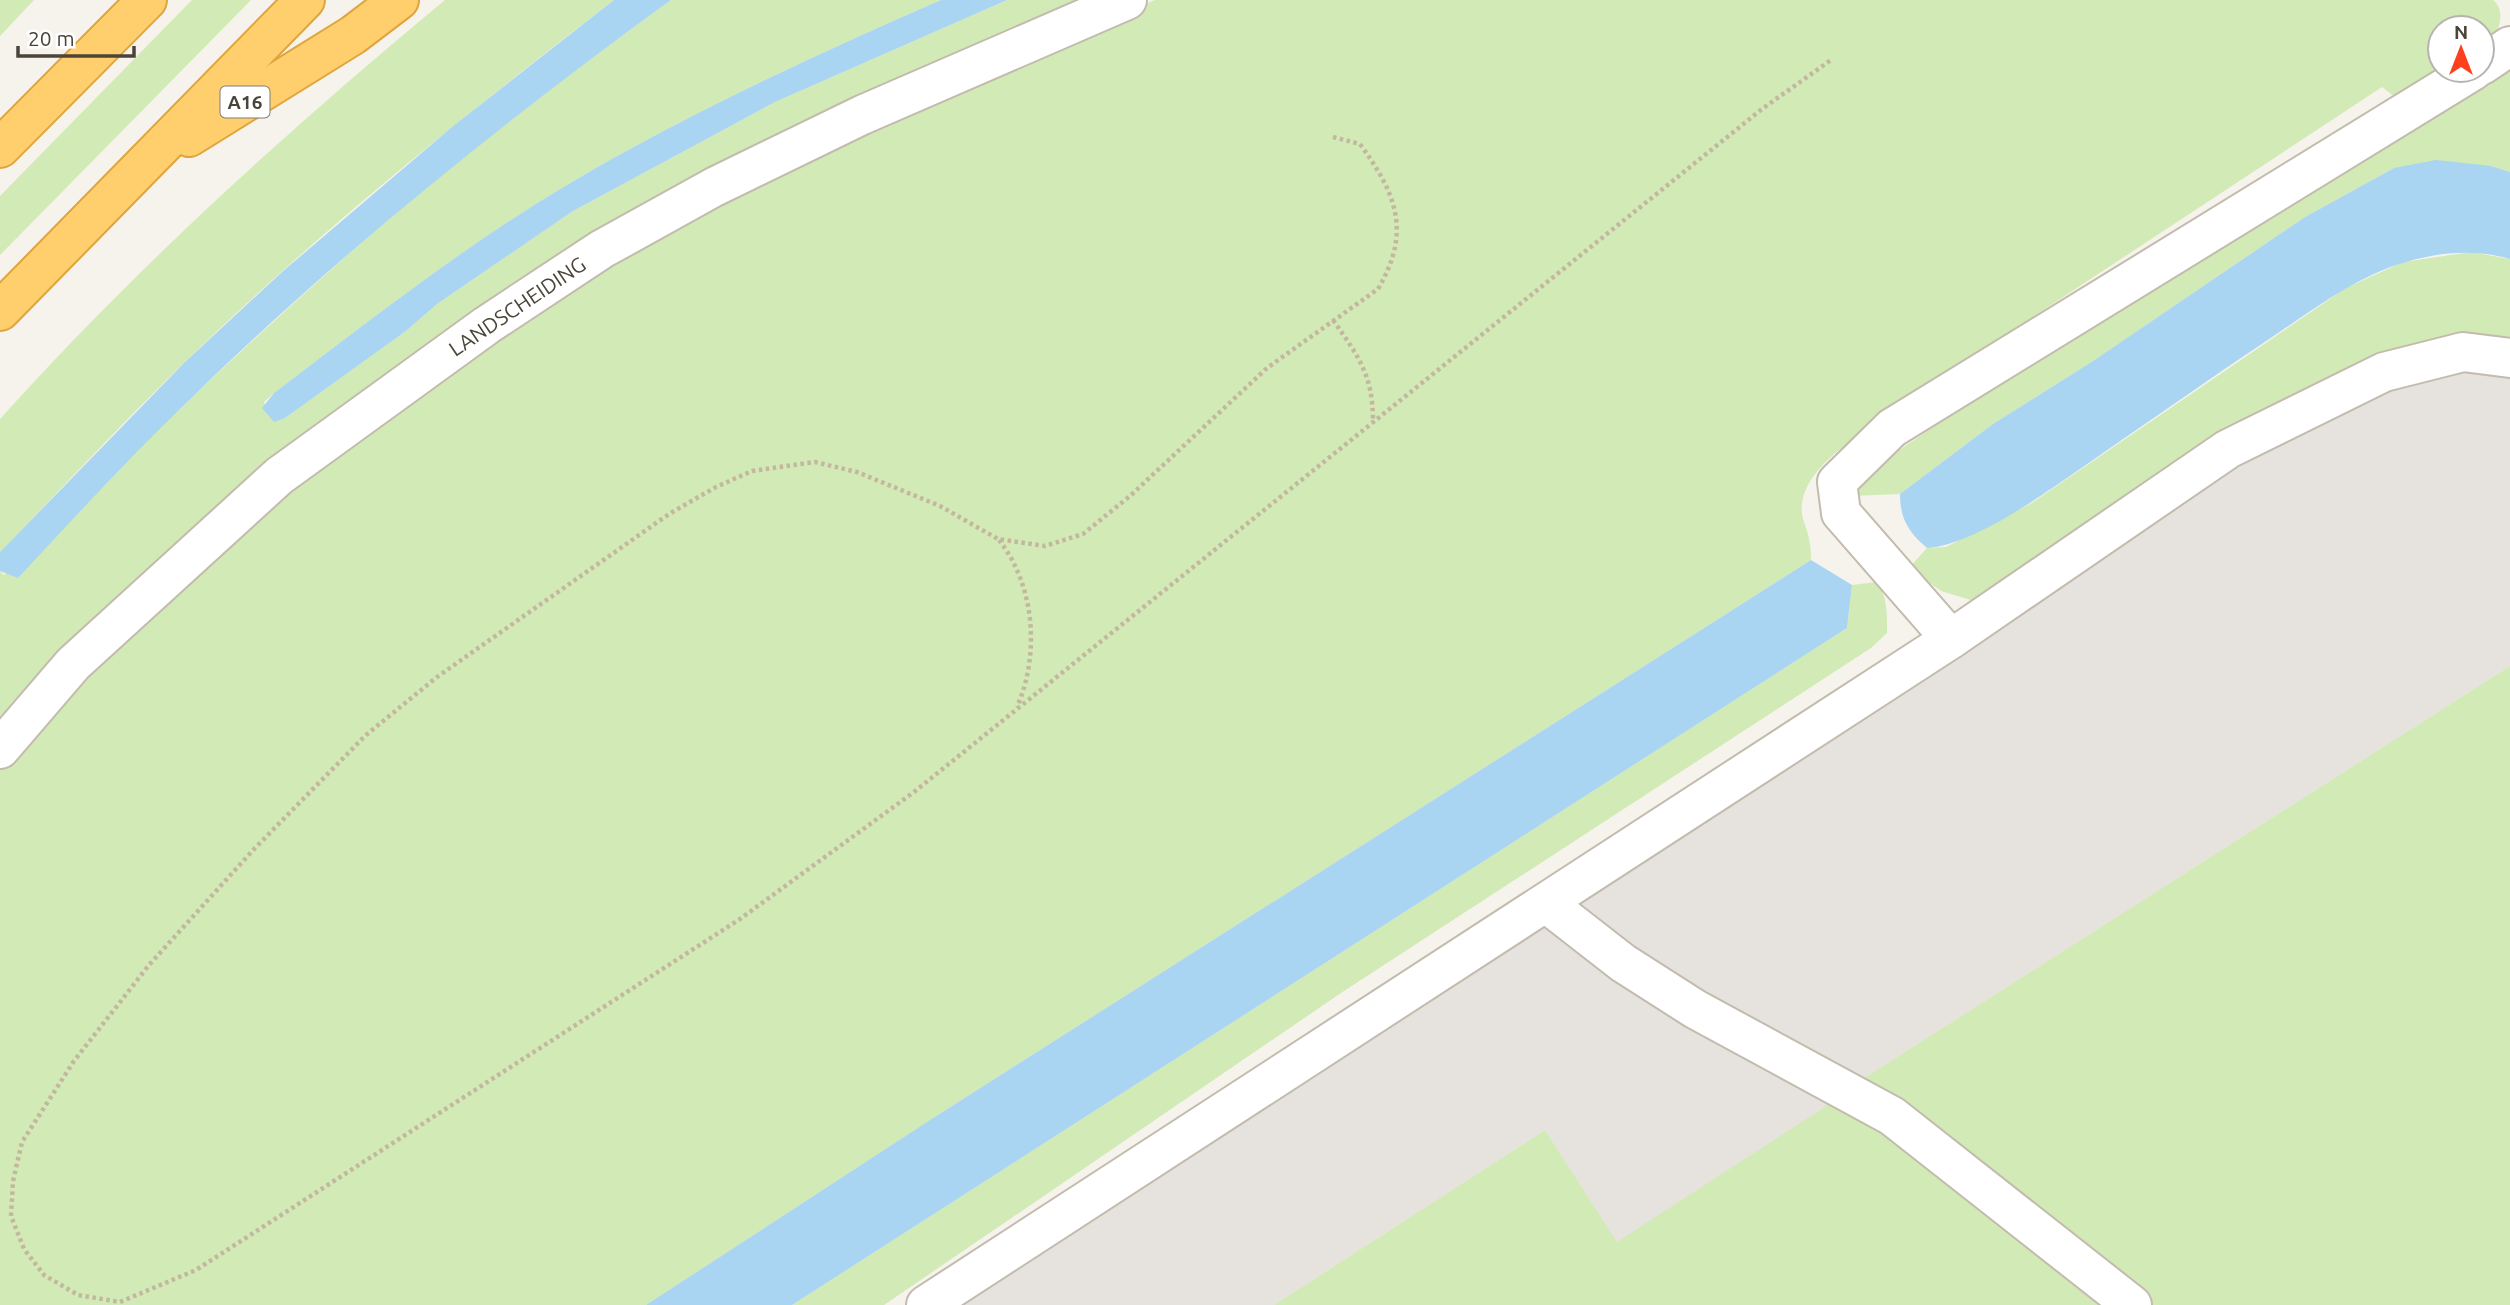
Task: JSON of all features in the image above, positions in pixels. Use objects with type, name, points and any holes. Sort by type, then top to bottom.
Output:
[{"type":"highway","name":"A16","points":[[0,311],[136,169],[305,0]]},
{"type":"highway","name":"A16","points":[[136,169],[353,35],[398,0]]},
{"type":"highway","points":[[0,148],[145,2]]},
{"type":"street","name":"LANDSCHEIDING","points":[[0,749],[73,664],[279,476],[487,325],[603,249],[714,187],[862,115],[1127,0]]},
{"type":"street","points":[[1951,639],[1841,513],[1837,482],[1892,428],[2451,84]]},
{"type":"street","points":[[926,1305],[1951,639],[2228,449],[2384,372],[2463,352],[2510,358]]},
{"type":"street","points":[[1546,904],[1623,963],[1695,1009],[1892,1116],[2132,1305]]},
{"type":"path","points":[[1333,137],[1360,144],[1387,181],[1396,208],[1398,243],[1390,270],[1378,289],[1267,368],[1130,496],[1083,534],[1045,546],[998,539],[940,506],[857,472],[815,462],[752,471],[716,486],[669,514],[437,677],[366,735],[264,838],[149,964],[74,1061],[22,1142],[13,1181],[11,1216],[23,1249],[44,1275],[78,1295],[120,1302],[196,1270],[740,919],[914,792],[1762,109],[1831,60]]},
{"type":"path","points":[[1333,320],[1358,358],[1373,390],[1373,422]]},
{"type":"path","points":[[998,539],[1012,557],[1024,586],[1031,634],[1026,684],[1015,710]]},
{"type":"shaded area","points":[[2510,367],[2510,666],[1850,1087],[1689,995],[1571,899],[2312,409],[2396,372]]},
{"type":"shaded area","points":[[1540,913],[1837,1099],[1617,1243],[1545,1130],[1274,1305],[935,1305]]},
{"type":"green space","points":[[0,0],[34,0],[0,36]]},
{"type":"green space","points":[[192,0],[251,0],[0,255],[0,196]]},
{"type":"green space","points":[[445,0],[614,0],[449,130],[288,266],[162,385],[0,552],[0,419],[105,308],[215,201],[328,99]]},
{"type":"green space","points":[[671,0],[941,0],[798,64],[704,110],[612,159],[529,208],[418,285],[274,393],[264,402],[273,421],[285,418],[406,331],[437,304],[573,211],[775,102],[1007,0],[1091,0],[602,235],[0,728],[0,571],[4,575],[256,337],[381,225],[503,126]]},
{"type":"green space","points":[[1155,0],[2493,0],[2500,12],[2496,33],[2496,14],[2426,14],[2427,84],[2407,106],[2382,87],[2001,338],[1839,450],[1816,472],[1802,501],[1811,560],[930,1120],[646,1305],[0,1305],[0,765],[111,645],[316,464],[642,239],[1103,21]]},
{"type":"green space","points":[[2510,59],[2510,172],[2491,166],[2394,168],[2305,217],[2093,361],[1993,424],[1900,494],[1850,496],[1886,459],[2022,367],[2470,84],[2496,84],[2496,68]]},
{"type":"green space","points":[[2471,252],[2510,259],[2510,347],[2443,345],[1974,601],[1941,591],[1909,568],[1927,548],[1946,547],[2030,504],[2346,288],[2403,262]]},
{"type":"green space","points":[[1876,582],[1885,600],[1887,633],[1871,648],[1341,993],[884,1305],[792,1305],[1847,628],[1852,585]]},
{"type":"green space","points":[[2510,666],[2510,1305],[2148,1305],[1850,1087]]},
{"type":"green space","points":[[1837,1099],[1887,1123],[2111,1305],[1274,1305],[1545,1130],[1617,1242]]},
{"type":"water","points":[[614,0],[671,0],[481,144],[299,298],[162,427],[18,578],[0,571],[0,552],[185,362],[282,272],[452,127]]},
{"type":"water","points":[[941,0],[1007,0],[775,102],[573,211],[437,304],[406,331],[285,418],[274,422],[262,408],[274,393],[418,285],[491,233],[567,185],[658,134],[751,87]]},
{"type":"water","points":[[2436,160],[2491,166],[2510,172],[2510,259],[2471,253],[2444,254],[2406,262],[2373,275],[2311,311],[2053,488],[1999,521],[1961,540],[1927,548],[1910,530],[1902,510],[1900,494],[1993,424],[2093,361],[2305,217],[2394,168]]},
{"type":"water","points":[[1811,560],[1852,585],[1847,628],[792,1305],[646,1305],[930,1120]]}]
